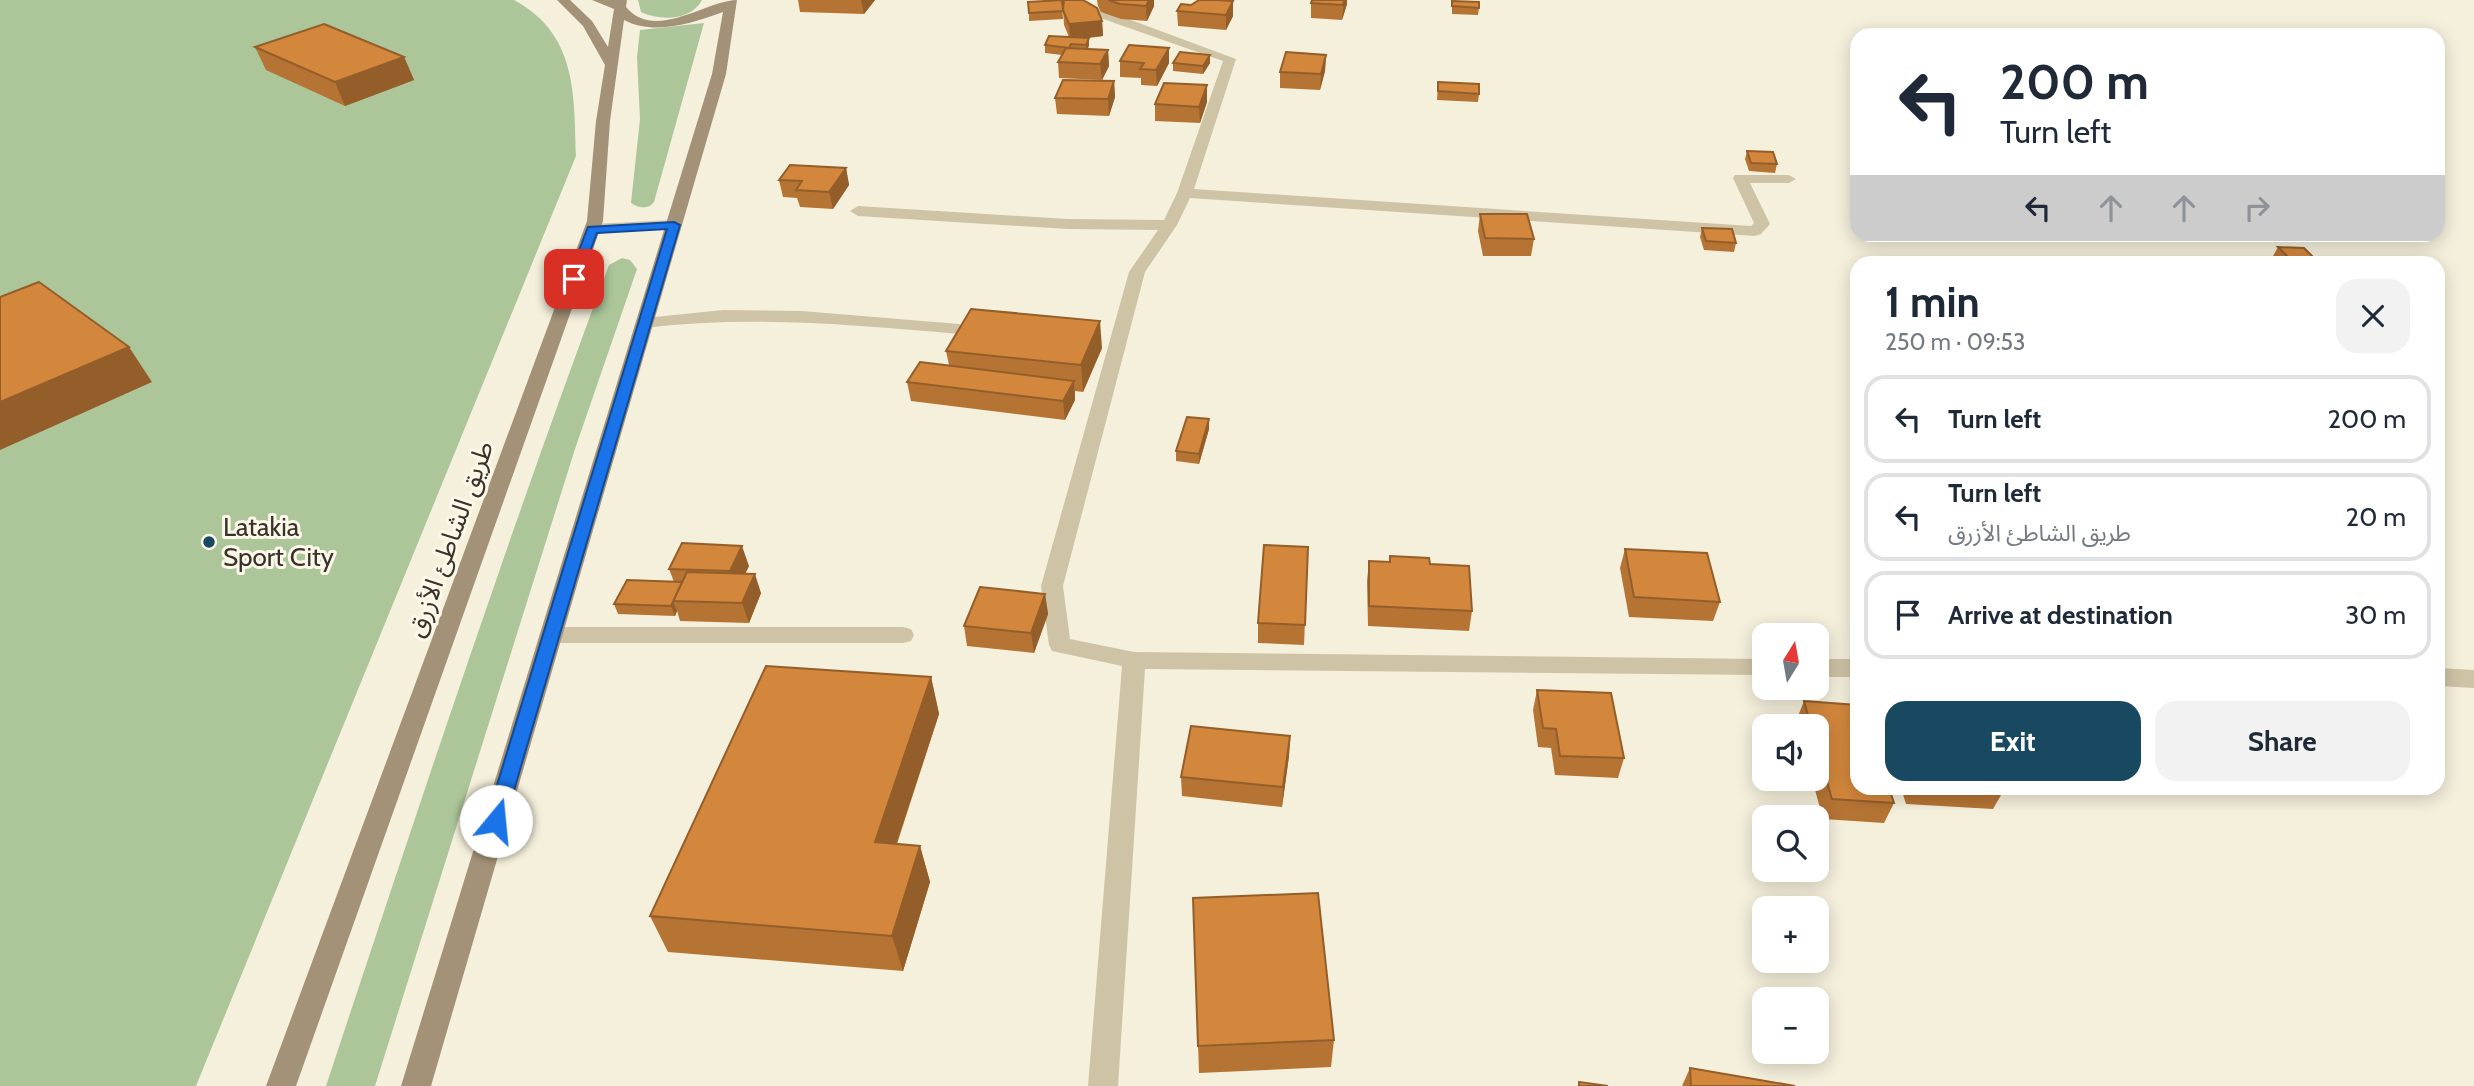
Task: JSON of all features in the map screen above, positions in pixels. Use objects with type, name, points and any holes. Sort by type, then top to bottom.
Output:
[{"type":"main road","points":[[563,0],[588,24],[611,64]]},
{"type":"main road","points":[[598,0],[620,4],[632,20],[654,23],[702,16],[730,2]]},
{"type":"main road","points":[[416,1086],[719,74],[730,2]]},
{"type":"main road","name":"طريق الشاطئ الأزرق","points":[[281,1086],[595,221],[603,121],[620,4]]},
{"type":"street","points":[[1071,0],[1073,4],[1230,59],[1185,193],[1169,225],[1137,272],[1052,586],[1060,645],[1134,660],[1752,667]]},
{"type":"street","points":[[1185,193],[1755,231],[1762,224],[1740,178],[1789,179]]},
{"type":"street","points":[[858,211],[1068,224],[1169,225]]},
{"type":"street","points":[[592,229],[674,225]]},
{"type":"street","points":[[645,323],[689,316],[819,317],[960,329]]},
{"type":"street","points":[[551,635],[903,635]]},
{"type":"street","points":[[1102,1086],[1134,660]]},
{"type":"street","points":[[1829,668],[1850,668]]},
{"type":"street","points":[[2445,677],[2474,678]]},
{"type":"green space","name":"Latakia Sport City","points":[[0,0],[514,0],[535,14],[550,30],[561,48],[572,88],[576,156],[196,1086],[0,1086]]},
{"type":"green space","points":[[638,0],[702,0],[690,12],[666,18],[641,12]]},
{"type":"green space","points":[[704,23],[654,202],[646,207],[637,206],[631,203],[640,119],[637,57],[640,30]]},
{"type":"green space","points":[[622,258],[630,260],[637,269],[575,449],[375,1086],[326,1086],[535,469],[609,265]]},
{"type":"building","points":[[1062,0],[1063,11],[1029,13],[1028,2]]},
{"type":"building","points":[[1064,0],[1083,0],[1097,8],[1102,21],[1069,24],[1063,10]]},
{"type":"building","points":[[1108,0],[1149,0],[1146,6]]},
{"type":"building","points":[[1199,0],[1233,1],[1226,15],[1177,11],[1181,4],[1191,5]]},
{"type":"building","points":[[1312,0],[1344,0],[1343,5],[1311,3]]},
{"type":"building","points":[[1452,1],[1479,2],[1479,8],[1452,6]]},
{"type":"building","points":[[324,24],[404,57],[335,82],[255,47]]},
{"type":"building","points":[[1049,36],[1089,38],[1086,45],[1071,44],[1069,48],[1045,45]]},
{"type":"building","points":[[1129,45],[1169,48],[1156,70],[1140,69],[1144,63],[1120,61]]},
{"type":"building","points":[[1066,48],[1108,50],[1100,64],[1058,62]]},
{"type":"building","points":[[1180,52],[1210,55],[1203,66],[1173,63]]},
{"type":"building","points":[[1286,52],[1326,55],[1321,74],[1280,72]]},
{"type":"building","points":[[1063,80],[1114,81],[1108,99],[1055,98]]},
{"type":"building","points":[[1438,82],[1479,84],[1479,94],[1438,91]]},
{"type":"building","points":[[1164,83],[1207,85],[1199,107],[1155,104]]},
{"type":"building","points":[[1747,151],[1773,152],[1777,164],[1751,163]]},
{"type":"building","points":[[790,165],[846,168],[829,192],[796,190],[802,181],[779,180]]},
{"type":"building","points":[[1480,214],[1527,214],[1534,239],[1485,238]]},
{"type":"building","points":[[1702,228],[1732,229],[1736,243],[1706,241]]},
{"type":"building","points":[[2278,247],[2304,248],[2312,256],[2287,256]]},
{"type":"building","points":[[39,282],[129,347],[0,402],[0,297]]},
{"type":"building","points":[[971,309],[1100,321],[1081,365],[946,351]]},
{"type":"building","points":[[920,362],[1074,381],[1063,401],[907,382]]},
{"type":"building","points":[[1187,417],[1209,419],[1199,454],[1176,451]]},
{"type":"building","points":[[682,543],[742,546],[730,571],[669,569]]},
{"type":"building","points":[[1264,545],[1308,547],[1305,625],[1258,623]]},
{"type":"building","points":[[1625,549],[1707,553],[1720,602],[1634,597]]},
{"type":"building","points":[[1390,556],[1429,558],[1430,564],[1469,566],[1472,611],[1369,606],[1369,561],[1390,562]]},
{"type":"building","points":[[687,572],[755,574],[742,603],[673,601]]},
{"type":"building","points":[[627,580],[682,582],[671,606],[614,604]]},
{"type":"building","points":[[980,587],[1045,594],[1031,633],[964,626]]},
{"type":"building","points":[[766,666],[931,677],[875,842],[920,846],[892,936],[650,916]]},
{"type":"building","points":[[1537,690],[1611,693],[1624,758],[1560,756],[1556,729],[1543,728]]},
{"type":"building","points":[[1804,701],[1850,704],[1850,795],[1891,795],[1894,803],[1832,799],[1829,789],[1829,714],[1808,714]]},
{"type":"building","points":[[1191,726],[1290,736],[1283,787],[1181,777]]},
{"type":"building","points":[[1318,893],[1334,1040],[1198,1046],[1193,898]]},
{"type":"building","points":[[1690,1068],[1795,1086],[1691,1086]]},
{"type":"building","points":[[1579,1082],[1608,1086],[1579,1086]]},
{"type":"place","name":"Latakia Sport City","points":[[209,542]]},
{"type":"route","points":[[496,821],[674,225],[592,229],[574,279]]}]
